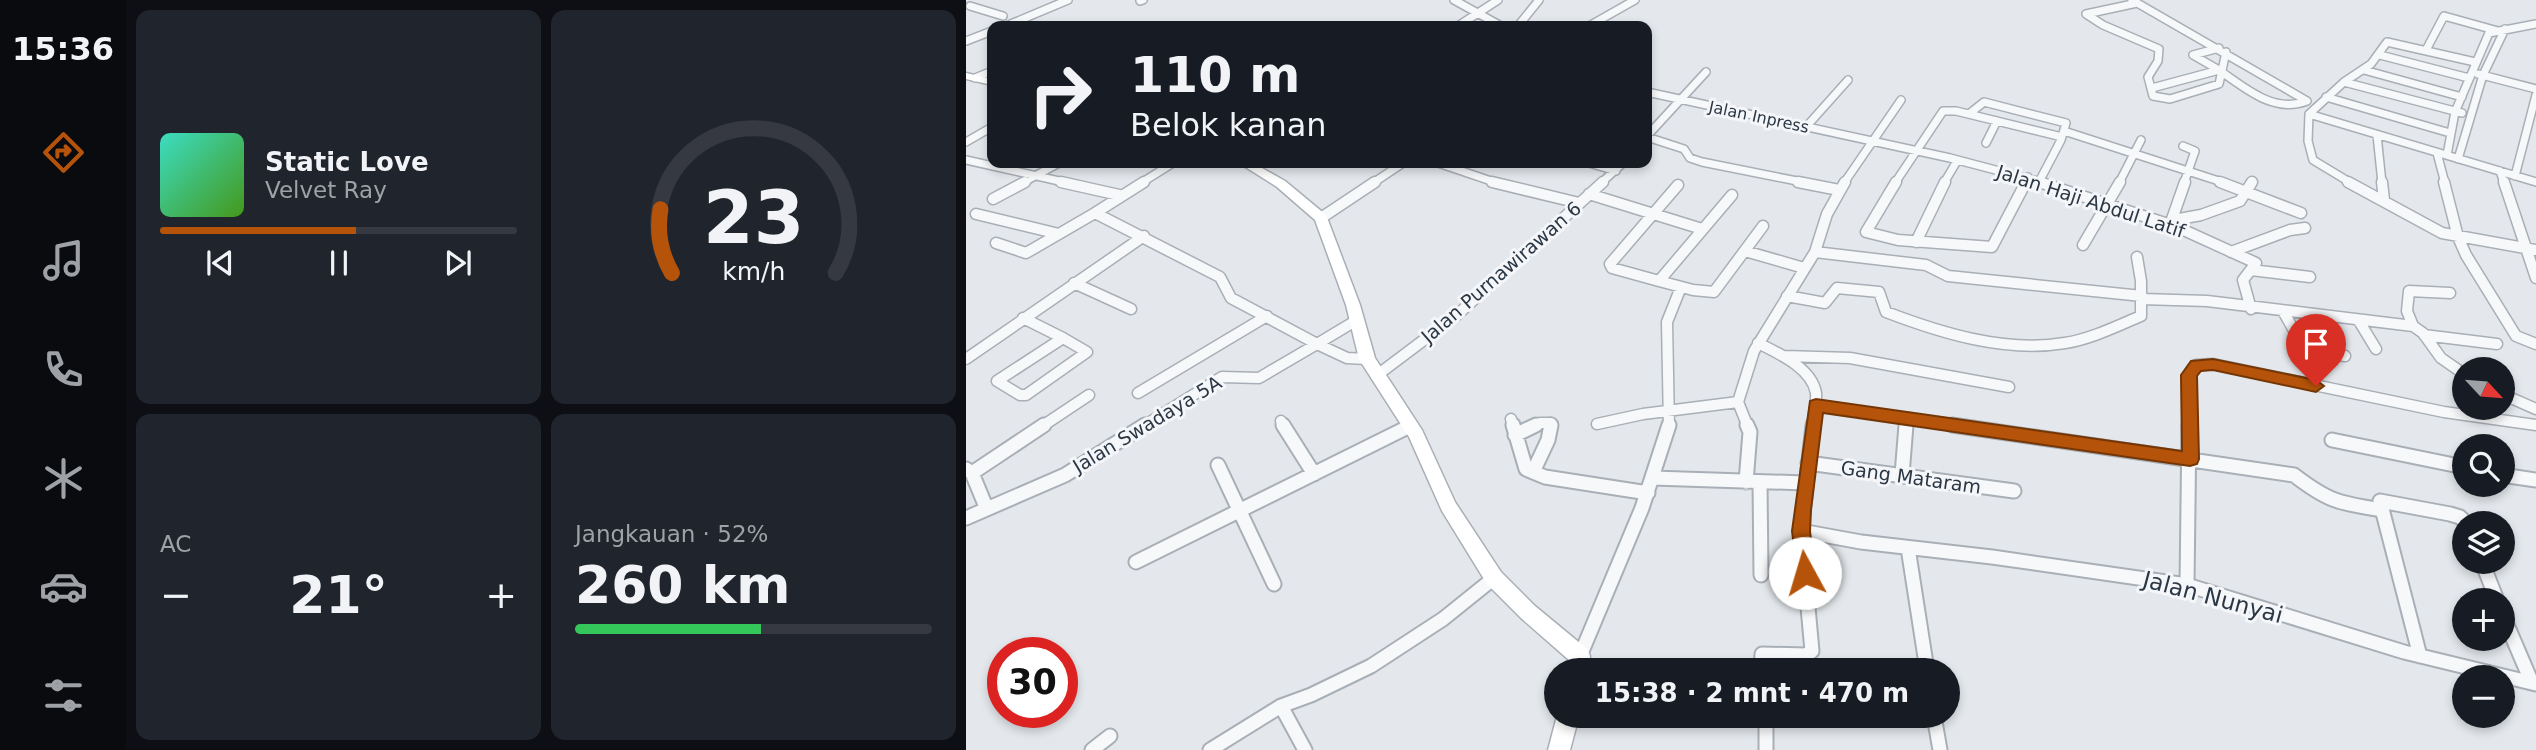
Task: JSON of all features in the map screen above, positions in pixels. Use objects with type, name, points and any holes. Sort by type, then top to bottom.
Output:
[{"type":"street","points":[[968,7],[982,0]]},
{"type":"street","points":[[1019,21],[1068,0]]},
{"type":"street","points":[[1454,0],[1491,21]]},
{"type":"street","points":[[1467,21],[1498,0]]},
{"type":"street","points":[[1522,21],[1539,0]]},
{"type":"street","points":[[1598,21],[1635,0]]},
{"type":"street","points":[[2222,50],[2193,55],[2220,72],[2279,106],[2294,106],[2307,101],[2222,50],[2134,1],[2086,14],[2118,34],[2139,39],[2159,50],[2158,61],[2148,77],[2153,96],[2170,99],[2219,84],[2220,72],[2222,50]]},
{"type":"street","points":[[968,7],[1003,16]]},
{"type":"street","points":[[2426,50],[2442,17],[2501,31]]},
{"type":"street","points":[[2536,24],[2488,35],[2455,112],[2442,154],[2458,237],[2516,336],[2536,344]]},
{"type":"street","points":[[2458,159],[2483,75],[2501,31]]},
{"type":"street","points":[[966,41],[987,33]]},
{"type":"street","points":[[2476,62],[2387,42],[2380,55],[2364,70],[2344,82],[2309,114],[2308,137],[2313,162],[2442,233],[2536,250]]},
{"type":"street","points":[[2380,55],[2470,75],[2483,75],[2536,89]]},
{"type":"street","points":[[2364,70],[2462,97]]},
{"type":"street","points":[[970,77],[987,72]]},
{"type":"street","points":[[1652,130],[1706,72]]},
{"type":"street","points":[[2152,88],[2220,72]]},
{"type":"street","points":[[1806,127],[1848,80]]},
{"type":"street","points":[[2344,82],[2471,116]]},
{"type":"street","name":"Jalan Inpress","points":[[1652,93],[1871,141]]},
{"type":"street","points":[[2515,176],[2536,95]]},
{"type":"street","points":[[2326,97],[2450,133]]},
{"type":"street","points":[[1746,482],[1750,432],[1738,402],[1758,343],[1815,252],[1826,214],[1839,190],[1901,100]]},
{"type":"street","points":[[1969,114],[1981,102],[2066,123],[2040,180]]},
{"type":"street","points":[[2028,177],[1992,247],[1898,240],[1873,236],[1865,230],[1943,111],[2063,134],[2136,153],[2190,170],[2301,213]]},
{"type":"street","points":[[2309,114],[2536,182]]},
{"type":"street","points":[[1986,143],[1997,121]]},
{"type":"street","points":[[966,142],[987,130]]},
{"type":"street","points":[[2377,135],[2384,200]]},
{"type":"street","points":[[1652,138],[1684,149],[1690,158],[1702,162],[1839,190]]},
{"type":"street","points":[[2083,245],[2109,203],[2141,140]]},
{"type":"street","name":"Jalan Haji Abdul Latif","points":[[1871,141],[2040,180],[2171,222],[2256,263],[2251,270]]},
{"type":"street","points":[[2171,222],[2195,151],[2183,146]]},
{"type":"street","points":[[966,160],[987,165]]},
{"type":"street","points":[[1916,242],[1945,179],[1957,160]]},
{"type":"street","points":[[1001,168],[1119,195]]},
{"type":"street","points":[[993,199],[1050,168]]},
{"type":"street","points":[[996,243],[1026,253],[1165,168]]},
{"type":"street","points":[[1254,168],[1281,184],[1321,218],[1357,320],[1367,359],[1410,426],[1448,506],[1494,578],[1574,658]]},
{"type":"street","points":[[1321,218],[1396,168]]},
{"type":"street","points":[[1453,168],[1499,184],[1579,203]]},
{"type":"street","points":[[1606,168],[1616,171]]},
{"type":"street","name":"Jalan Purnawirawan 6","points":[[1376,376],[1457,315],[1619,168]]},
{"type":"street","points":[[2500,171],[2536,278]]},
{"type":"street","points":[[2171,222],[2240,201],[2252,181]]},
{"type":"street","points":[[1678,185],[1611,264],[1612,268],[1681,288],[1714,292],[1763,226]]},
{"type":"street","points":[[1589,194],[1702,229]]},
{"type":"street","points":[[1659,281],[1732,195]]},
{"type":"street","points":[[1096,212],[1220,277],[1231,298],[1347,358],[1367,359]]},
{"type":"street","points":[[976,214],[1059,234]]},
{"type":"street","points":[[2231,251],[2290,230],[2305,228]]},
{"type":"street","points":[[966,359],[1144,236]]},
{"type":"street","points":[[1745,251],[1804,268]]},
{"type":"street","points":[[1815,252],[1923,265],[1948,276],[2142,297],[2207,301],[2251,309],[2413,326]]},
{"type":"street","points":[[1787,296],[1825,303],[1837,288],[1880,293],[1883,307],[1894,315],[1975,339],[2032,345],[2068,343],[2143,314],[2137,257]]},
{"type":"street","points":[[2251,309],[2243,282],[2251,270],[2310,277]]},
{"type":"street","points":[[1074,283],[1131,309]]},
{"type":"street","points":[[1581,658],[1648,493],[1670,426],[1667,322],[1681,288]]},
{"type":"street","points":[[2450,293],[2409,291],[2407,311],[2413,326],[2424,335],[2441,358],[2452,366]]},
{"type":"street","points":[[2283,311],[2304,348],[2345,356]]},
{"type":"street","points":[[1138,393],[1232,340],[1268,316]]},
{"type":"street","points":[[1023,318],[1063,338],[1087,352],[1026,395],[998,382],[1063,338]]},
{"type":"street","name":"Jalan Swadaya 5A","points":[[966,518],[986,507],[1065,475],[1222,377],[1259,378],[1357,320]]},
{"type":"street","points":[[2359,321],[2375,349]]},
{"type":"street","points":[[2424,335],[2497,344]]},
{"type":"street","points":[[1758,343],[1784,356],[1811,382],[1816,393],[1801,531],[1812,651],[1806,655],[1762,654],[1762,658]]},
{"type":"street","points":[[1784,356],[1850,358],[2009,387]]},
{"type":"street","points":[[2188,585],[2189,375],[2196,365],[2213,364],[2444,412],[2536,425]]},
{"type":"street","points":[[986,507],[969,471],[1089,395]]},
{"type":"street","points":[[2515,400],[2536,409]]},
{"type":"street","points":[[1597,424],[1668,410],[1738,402]]},
{"type":"street","points":[[1816,405],[2294,475],[2323,496],[2343,504],[2382,510]]},
{"type":"street","points":[[1511,419],[1524,467],[1533,472],[1545,477],[1648,493]]},
{"type":"street","points":[[1902,475],[1906,420]]},
{"type":"street","points":[[1282,421],[1314,474]]},
{"type":"street","points":[[1516,435],[1541,422],[1551,424],[1548,440],[1533,472]]},
{"type":"street","points":[[1136,562],[1410,426]]},
{"type":"street","points":[[2332,440],[2452,465]]},
{"type":"street","name":"Gang Mataram","points":[[1808,463],[2014,491]]},
{"type":"street","points":[[1218,465],[1274,584]]},
{"type":"street","points":[[2515,477],[2536,480]]},
{"type":"street","points":[[1653,478],[1805,483]]},
{"type":"street","points":[[1760,482],[1761,575]]},
{"type":"street","points":[[2420,656],[2379,501],[2452,515]]},
{"type":"street","name":"Jalan Nunyai","points":[[1801,531],[2188,585],[2420,656],[2534,683]]},
{"type":"street","points":[[1908,548],[1925,658]]},
{"type":"street","points":[[1211,750],[1281,706],[1311,695],[1371,666],[1443,619],[1494,578]]},
{"type":"street","points":[[2515,641],[2534,683]]},
{"type":"street","points":[[1281,706],[1305,750]]},
{"type":"street","points":[[1559,750],[1564,728]]},
{"type":"street","points":[[1766,728],[1766,750]]},
{"type":"street","points":[[1936,728],[1940,750]]},
{"type":"street","points":[[1092,750],[1110,736]]},
{"type":"route","points":[[1805,573],[1802,510],[1816,405],[2190,459],[2189,375],[2196,365],[2213,364],[2316,386]]}]
